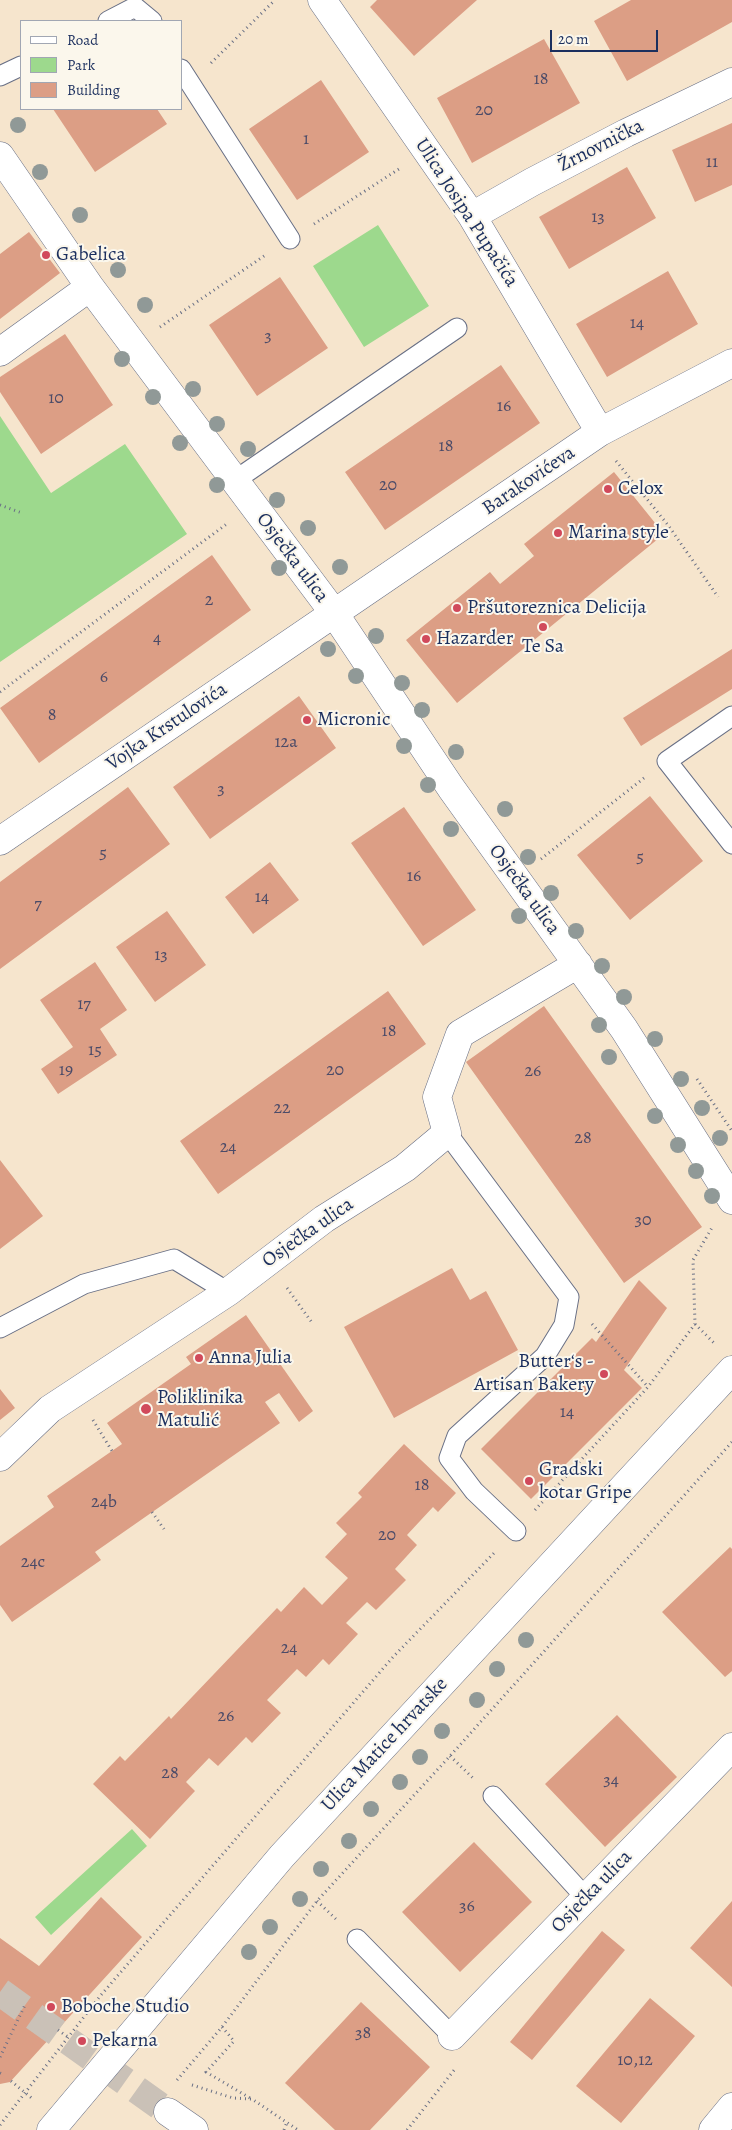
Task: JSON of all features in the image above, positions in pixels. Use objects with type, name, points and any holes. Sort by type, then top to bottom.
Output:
[{"type":"street","name":"Ulica Josipa Pupačića","points":[[322,0],[472,216],[600,432]]},
{"type":"street","name":"Žrnovnička","points":[[472,216],[540,177],[732,82]]},
{"type":"street","name":"Osječka ulica","points":[[0,156],[90,287],[334,613],[451,788],[624,1029],[731,1199]]},
{"type":"street","points":[[0,352],[90,287]]},
{"type":"street","name":"Barakovićeva","points":[[334,613],[600,432],[732,363]]},
{"type":"street","name":"Vojka Krstulovića","points":[[0,841],[334,613]]},
{"type":"street","points":[[447,1133],[437,1097],[460,1034],[578,964]]},
{"type":"street","name":"Osječka ulica","points":[[0,1457],[50,1409],[228,1292],[324,1219],[405,1168],[447,1133]]},
{"type":"street","name":"Ulica Matice hrvatske","points":[[51,2130],[282,1856],[732,1370]]},
{"type":"street","name":"Osječka ulica","points":[[452,2036],[732,1747]]},
{"type":"street","points":[[170,2099],[194,2130]]},
{"type":"street","points":[[713,2130],[732,2107]]},
{"type":"lane","points":[[110,20],[135,7],[151,20]]},
{"type":"lane","points":[[0,76],[20,66]]},
{"type":"lane","points":[[186,76],[290,239]]},
{"type":"lane","points":[[234,480],[457,328]]},
{"type":"lane","points":[[732,716],[667,761],[732,844]]},
{"type":"lane","points":[[447,1133],[569,1297],[564,1325],[545,1356],[457,1436],[449,1458],[474,1491],[516,1531]]},
{"type":"lane","points":[[0,1328],[84,1284],[174,1259],[228,1292]]},
{"type":"lane","points":[[493,1796],[586,1898]]},
{"type":"lane","points":[[357,1939],[452,2036]]},
{"type":"path","points":[[186,76],[275,0]]},
{"type":"path","points":[[613,457],[668,525],[718,598]]},
{"type":"path","points":[[0,505],[22,513]]},
{"type":"path","points":[[0,692],[253,505]]},
{"type":"path","points":[[560,842],[667,761]]},
{"type":"path","points":[[0,2125],[101,1995],[393,1657],[516,1531],[648,1387],[695,1324],[693,1260],[731,1199]]},
{"type":"path","points":[[268,1261],[313,1324]]},
{"type":"path","points":[[569,1297],[648,1387]]},
{"type":"path","points":[[170,2099],[222,2026],[317,1901],[732,1442]]},
{"type":"path","points":[[152,1512],[164,1529]]},
{"type":"path","points":[[0,2057],[25,2005]]},
{"type":"path","points":[[222,2026],[234,2041],[206,2072],[252,2099],[298,2130]]},
{"type":"path","points":[[58,2030],[68,2037]]},
{"type":"path","points":[[407,2130],[455,2068],[452,2036]]},
{"type":"path","points":[[192,2085],[233,2098],[252,2099]]},
{"type":"path","points":[[284,2130],[287,2122]]},
{"type":"green space","points":[[378,225],[429,306],[364,347],[313,266]]},
{"type":"green space","points":[[0,416],[51,493],[125,444],[187,534],[0,662]]},
{"type":"green space","points":[[132,1829],[147,1846],[51,1935],[35,1917]]},
{"type":"building","points":[[377,0],[477,0],[414,56],[370,7]]},
{"type":"building","points":[[631,0],[732,0],[732,22],[627,81],[594,21]]},
{"type":"building","points":[[544,39],[580,103],[472,163],[437,98]]},
{"type":"building","points":[[321,80],[369,152],[297,200],[249,129]]},
{"type":"building","points":[[54,110],[158,110],[167,124],[95,172]]},
{"type":"building","points":[[732,123],[732,185],[695,202],[672,150]]},
{"type":"building","points":[[627,167],[656,218],[569,269],[539,217]]},
{"type":"building","points":[[29,232],[60,273],[0,319],[0,254]]},
{"type":"building","points":[[668,271],[698,324],[607,377],[576,324]]},
{"type":"building","points":[[280,277],[328,348],[257,396],[209,325]]},
{"type":"building","points":[[65,334],[113,405],[41,454],[0,392],[0,377]]},
{"type":"building","points":[[501,365],[540,423],[385,530],[345,472]]},
{"type":"building","points":[[614,472],[664,534],[457,703],[406,640],[490,572],[500,584],[534,556],[524,544]]},
{"type":"building","points":[[212,555],[251,610],[39,763],[0,708]]},
{"type":"building","points":[[732,649],[732,689],[641,746],[623,718]]},
{"type":"building","points":[[299,696],[336,748],[210,839],[173,787]]},
{"type":"building","points":[[128,787],[170,844],[0,969],[0,882]]},
{"type":"building","points":[[650,796],[703,861],[630,920],[577,855]]},
{"type":"building","points":[[404,807],[476,910],[423,946],[351,843]]},
{"type":"building","points":[[270,862],[299,900],[253,934],[225,897]]},
{"type":"building","points":[[167,911],[206,965],[155,1002],[116,947]]},
{"type":"building","points":[[95,962],[127,1010],[100,1029],[117,1055],[58,1094],[41,1069],[73,1047],[40,1000]]},
{"type":"building","points":[[388,991],[426,1044],[218,1194],[180,1141]]},
{"type":"building","points":[[544,1006],[702,1227],[624,1283],[466,1062]]},
{"type":"building","points":[[0,1160],[43,1216],[0,1249]]},
{"type":"building","points":[[452,1268],[470,1300],[486,1291],[518,1350],[394,1418],[344,1327]]},
{"type":"building","points":[[639,1280],[667,1308],[624,1370],[642,1388],[531,1499],[481,1449],[592,1338],[596,1342]]},
{"type":"building","points":[[246,1315],[313,1411],[299,1422],[279,1393],[265,1402],[280,1423],[95,1552],[101,1560],[12,1622],[0,1605],[0,1546],[54,1507],[47,1496],[122,1444],[107,1423],[191,1364],[186,1357]]},
{"type":"building","points":[[0,1389],[15,1408],[0,1420]]},
{"type":"building","points":[[404,1444],[456,1493],[438,1512],[433,1507],[407,1535],[417,1545],[395,1569],[406,1580],[376,1610],[367,1602],[346,1623],[358,1634],[329,1665],[323,1659],[306,1677],[297,1669],[267,1700],[281,1713],[252,1743],[246,1737],[218,1766],[209,1758],[186,1782],[195,1791],[150,1839],[93,1784],[120,1756],[125,1761],[169,1716],[171,1719],[277,1608],[281,1612],[304,1587],[322,1605],[348,1578],[325,1557],[347,1534],[336,1523],[362,1497],[358,1493]]},
{"type":"building","points":[[730,1547],[732,1549],[732,1671],[725,1677],[662,1612]]},
{"type":"building","points":[[617,1715],[677,1777],[605,1847],[545,1784]]},
{"type":"building","points":[[474,1842],[532,1902],[460,1972],[402,1912]]},
{"type":"building","points":[[101,1897],[142,1937],[10,2082],[0,2084],[0,1938],[39,1966]]},
{"type":"building","points":[[732,1901],[732,1987],[690,1948]]},
{"type":"building","points":[[602,1931],[625,1950],[532,2060],[510,2042]]},
{"type":"building","points":[[650,1998],[695,2036],[621,2123],[576,2086]]},
{"type":"building","points":[[361,2002],[430,2067],[370,2130],[335,2130],[285,2083]]},
{"type":"tunnel","points":[[0,1992],[168,2112]]},
{"type":"place","name":"Gabelica","points":[[46,255]]},
{"type":"place","name":"Celox","points":[[608,489]]},
{"type":"place","name":"Marina style","points":[[558,533]]},
{"type":"place","name":"Pršutoreznica Delicija","points":[[457,608]]},
{"type":"place","name":"Te Sa","points":[[543,627]]},
{"type":"place","name":"Hazarder","points":[[426,639]]},
{"type":"place","name":"Micronic","points":[[307,720]]},
{"type":"place","name":"Anna Julia","points":[[199,1358]]},
{"type":"place","name":"Butter‘s - Artisan Bakery","points":[[604,1374]]},
{"type":"place","name":"Poliklinika Matulić","points":[[146,1409]]},
{"type":"place","name":"Gradski kotar Gripe","points":[[529,1481]]},
{"type":"place","name":"Boboche Studio","points":[[51,2007]]},
{"type":"place","name":"Pekarna","points":[[82,2041]]}]
